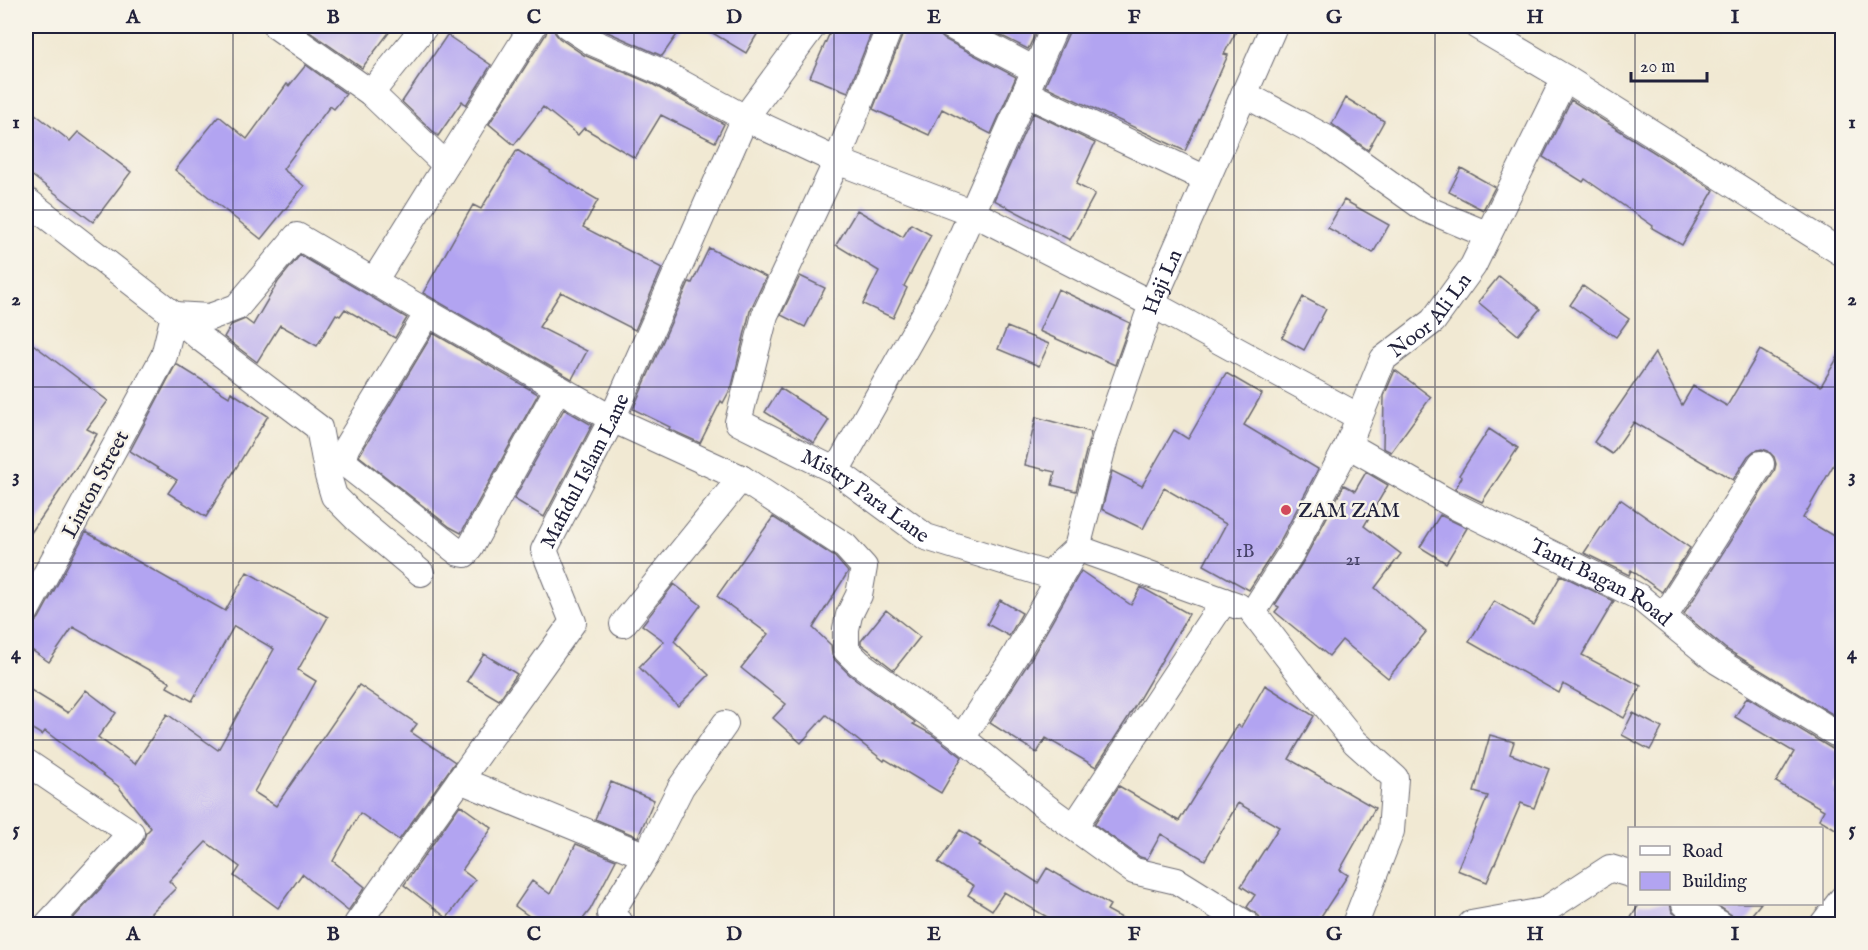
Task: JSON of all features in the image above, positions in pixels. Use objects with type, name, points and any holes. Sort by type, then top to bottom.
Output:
[{"type":"street","points":[[276,26],[371,93],[446,165]]},
{"type":"street","points":[[371,93],[425,26]]},
{"type":"street","points":[[374,281],[533,26]]},
{"type":"street","points":[[568,26],[592,42],[659,71],[744,118],[837,161],[973,213],[1152,304],[1359,417]]},
{"type":"street","name":"Mafidul Islam Lane","points":[[357,924],[573,622],[544,550],[612,419],[744,118],[813,26]]},
{"type":"street","name":"Mistry Para Lane","points":[[890,26],[837,161],[765,315],[738,423],[836,471],[926,537],[1048,575],[1077,548]]},
{"type":"street","points":[[836,471],[936,294],[1035,70],[951,26]]},
{"type":"street","points":[[1025,93],[1055,26]]},
{"type":"street","name":"Haji Ln","points":[[962,738],[1016,654],[1077,548],[1105,439],[1152,304],[1274,26]]},
{"type":"street","points":[[1477,26],[1565,78],[1842,253]]},
{"type":"street","name":"Noor Ali Ln","points":[[1253,612],[1291,553],[1348,445],[1383,359],[1433,321],[1473,266],[1565,78]]},
{"type":"street","points":[[1025,93],[1206,179]]},
{"type":"street","points":[[1244,94],[1326,138],[1424,208],[1488,235]]},
{"type":"street","points":[[26,200],[199,337],[319,428],[334,496],[358,520],[421,573]]},
{"type":"street","points":[[174,315],[210,317],[237,307],[297,236],[612,419],[741,478],[845,546],[864,567],[859,595],[849,615],[846,629],[846,650],[859,663],[962,738],[1074,827],[1134,871],[1177,881],[1246,924]]},
{"type":"street","points":[[428,313],[347,446],[342,458],[347,465],[459,553],[465,554],[470,548],[558,388]]},
{"type":"street","name":"Linton Street","points":[[26,608],[164,356],[174,315]]},
{"type":"street","name":"Tanti Bagan Road","points":[[1348,445],[1455,506],[1639,597],[1717,661],[1842,737]]},
{"type":"street","points":[[1664,617],[1761,464]]},
{"type":"street","points":[[623,624],[741,478]]},
{"type":"street","points":[[1077,548],[1253,612],[1355,742],[1395,778],[1391,831],[1355,924]]},
{"type":"street","points":[[1074,827],[1224,601]]},
{"type":"street","points":[[621,924],[610,914],[646,856],[681,787],[725,724]]},
{"type":"street","points":[[28,769],[131,833],[48,924]]},
{"type":"street","points":[[460,780],[646,856]]},
{"type":"street","points":[[1471,924],[1541,918],[1610,868],[1628,874]]},
{"type":"street","points":[[1823,924],[1842,898]]},
{"type":"street","points":[[1688,905],[1720,924]]},
{"type":"building","points":[[301,26],[394,26],[362,68]]},
{"type":"building","points":[[548,26],[553,26],[559,38],[584,55],[652,84],[724,124],[715,142],[661,115],[635,158],[584,128],[578,135],[543,107],[514,145],[489,124],[546,34]]},
{"type":"building","points":[[594,26],[683,26],[662,56]]},
{"type":"building","points":[[701,26],[762,26],[746,53]]},
{"type":"building","points":[[833,26],[874,26],[848,92],[810,77]]},
{"type":"building","points":[[905,26],[928,26],[937,30],[944,39],[1016,77],[991,134],[942,109],[929,135],[873,109]]},
{"type":"building","points":[[982,26],[1039,26],[1028,49]]},
{"type":"building","points":[[1070,26],[1239,26],[1224,54],[1228,55],[1185,151],[1045,86]]},
{"type":"building","points":[[447,35],[491,65],[466,105],[462,101],[438,136],[402,102]]},
{"type":"building","points":[[306,65],[346,94],[334,109],[330,106],[283,169],[304,186],[261,239],[175,170],[219,116],[247,139],[287,84],[289,86]]},
{"type":"building","points":[[1346,98],[1384,121],[1368,150],[1332,124]]},
{"type":"building","points":[[1571,100],[1714,190],[1682,245],[1652,228],[1653,226],[1585,179],[1583,182],[1543,157]]},
{"type":"building","points":[[26,107],[70,141],[78,132],[131,172],[93,222],[26,171]]},
{"type":"building","points":[[1033,113],[1095,143],[1076,184],[1095,194],[1070,240],[994,200]]},
{"type":"building","points":[[517,150],[598,200],[583,227],[662,268],[635,330],[561,292],[539,327],[587,351],[572,379],[423,293],[473,205],[481,209]]},
{"type":"building","points":[[1461,168],[1495,187],[1483,210],[1449,192]]},
{"type":"building","points":[[1344,200],[1389,225],[1373,253],[1328,228]]},
{"type":"building","points":[[857,210],[903,237],[911,224],[931,235],[904,286],[907,288],[893,318],[863,304],[879,271],[836,245]]},
{"type":"building","points":[[709,248],[766,277],[750,311],[732,386],[723,403],[721,401],[700,443],[633,409],[689,282],[692,283]]},
{"type":"building","points":[[300,255],[407,318],[395,338],[345,309],[340,316],[336,314],[317,346],[280,325],[257,362],[224,337],[231,325],[245,319],[253,325],[278,282]]},
{"type":"building","points":[[800,276],[825,288],[805,327],[781,315]]},
{"type":"building","points":[[1499,276],[1540,309],[1518,335],[1478,302]]},
{"type":"building","points":[[1583,286],[1629,319],[1616,337],[1570,305]]},
{"type":"building","points":[[1058,289],[1130,323],[1115,365],[1039,331]]},
{"type":"building","points":[[1303,297],[1326,309],[1304,350],[1282,338]]},
{"type":"building","points":[[1007,327],[1049,344],[1039,366],[998,349]]},
{"type":"building","points":[[433,333],[538,394],[461,533],[450,527],[359,456]]},
{"type":"building","points":[[26,339],[108,401],[87,429],[97,434],[26,540]]},
{"type":"building","points":[[1760,350],[1821,386],[1842,350],[1842,450],[1803,518],[1842,541],[1842,720],[1726,649],[1684,614],[1774,472],[1776,464],[1774,457],[1762,449],[1754,451],[1748,456],[1733,480],[1634,422],[1612,454],[1594,442],[1655,353],[1682,405],[1693,386],[1727,406]]},
{"type":"building","points":[[176,364],[229,397],[231,392],[268,416],[206,517],[168,493],[177,480],[130,451]]},
{"type":"building","points":[[1395,370],[1431,397],[1391,452],[1383,448],[1384,396]]},
{"type":"building","points":[[1226,373],[1262,394],[1244,425],[1318,469],[1278,545],[1249,590],[1204,565],[1226,524],[1164,488],[1143,529],[1102,509],[1112,471],[1142,486],[1174,430],[1188,439]]},
{"type":"building","points":[[780,388],[829,420],[814,443],[765,412]]},
{"type":"building","points":[[564,409],[592,425],[544,517],[514,499]]},
{"type":"building","points":[[1036,417],[1091,432],[1076,491],[1052,485],[1055,472],[1025,465]]},
{"type":"building","points":[[1489,429],[1518,448],[1482,502],[1455,489],[1462,477],[1459,475]]},
{"type":"building","points":[[1366,472],[1388,485],[1364,526],[1401,554],[1375,588],[1426,632],[1388,678],[1342,640],[1329,656],[1275,612],[1279,607],[1275,605],[1304,560],[1344,485],[1355,491]]},
{"type":"building","points":[[1620,499],[1690,548],[1662,592],[1631,570],[1629,575],[1584,553]]},
{"type":"building","points":[[1440,515],[1467,528],[1446,563],[1420,547]]},
{"type":"building","points":[[773,517],[835,557],[848,572],[813,628],[831,645],[835,660],[850,675],[915,722],[913,724],[962,757],[941,793],[885,759],[884,761],[826,715],[801,743],[773,718],[786,704],[741,668],[768,634],[717,596]]},
{"type":"building","points":[[86,532],[225,611],[247,572],[328,617],[298,670],[316,681],[254,792],[276,806],[359,685],[417,724],[411,732],[455,762],[399,840],[360,813],[333,861],[365,887],[348,911],[302,874],[278,908],[234,876],[240,867],[206,842],[169,881],[176,888],[140,924],[68,924],[142,843],[151,828],[118,786],[45,731],[42,735],[26,725],[26,687],[68,713],[86,690],[116,713],[98,737],[135,764],[167,714],[218,750],[274,649],[234,626],[192,701],[167,687],[170,682],[73,627],[49,662],[26,646],[26,626],[33,624],[39,618]]},
{"type":"building","points":[[1081,571],[1131,605],[1141,587],[1189,614],[1096,767],[1046,738],[1037,753],[990,723],[1029,662]]},
{"type":"building","points":[[1561,575],[1614,601],[1582,655],[1641,686],[1624,718],[1563,684],[1559,693],[1469,642],[1494,601],[1533,624]]},
{"type":"building","points":[[674,584],[701,605],[674,641],[709,675],[678,706],[639,667],[664,641],[642,625]]},
{"type":"building","points":[[1000,600],[1022,613],[1009,636],[987,624]]},
{"type":"building","points":[[886,610],[920,637],[894,670],[861,644]]},
{"type":"building","points":[[484,654],[517,674],[499,700],[467,681]]},
{"type":"building","points":[[1265,685],[1314,716],[1289,759],[1375,808],[1340,870],[1348,875],[1316,924],[1261,924],[1259,916],[1247,907],[1255,895],[1241,886],[1279,827],[1238,803],[1205,860],[1161,834],[1147,859],[1140,857],[1094,824],[1119,786],[1179,821],[1238,725],[1241,727]]},
{"type":"building","points":[[1747,697],[1834,750],[1842,752],[1842,772],[1833,788],[1836,790],[1842,779],[1842,833],[1819,819],[1824,810],[1776,782],[1794,752],[1735,717]]},
{"type":"building","points":[[1633,713],[1662,728],[1650,750],[1622,735]]},
{"type":"building","points":[[1490,735],[1514,742],[1510,754],[1549,769],[1534,808],[1521,803],[1487,882],[1457,870],[1488,796],[1474,792]]},
{"type":"building","points":[[611,782],[654,800],[638,837],[595,819]]},
{"type":"building","points":[[460,805],[492,828],[462,870],[475,880],[447,918],[404,885]]},
{"type":"building","points":[[960,830],[1038,883],[1047,868],[1110,905],[1107,910],[1133,924],[1059,924],[1004,892],[992,910],[968,895],[974,886],[938,863]]},
{"type":"building","points":[[576,844],[616,860],[590,910],[579,924],[540,924],[515,906],[532,881],[550,894]]},
{"type":"building","points":[[1639,905],[1670,905],[1672,912],[1691,924],[1627,924]]},
{"type":"building","points":[[1717,905],[1759,905],[1744,924],[1735,924],[1733,916]]},
{"type":"place","name":"ZAM ZAM","points":[[1286,510]]}]
